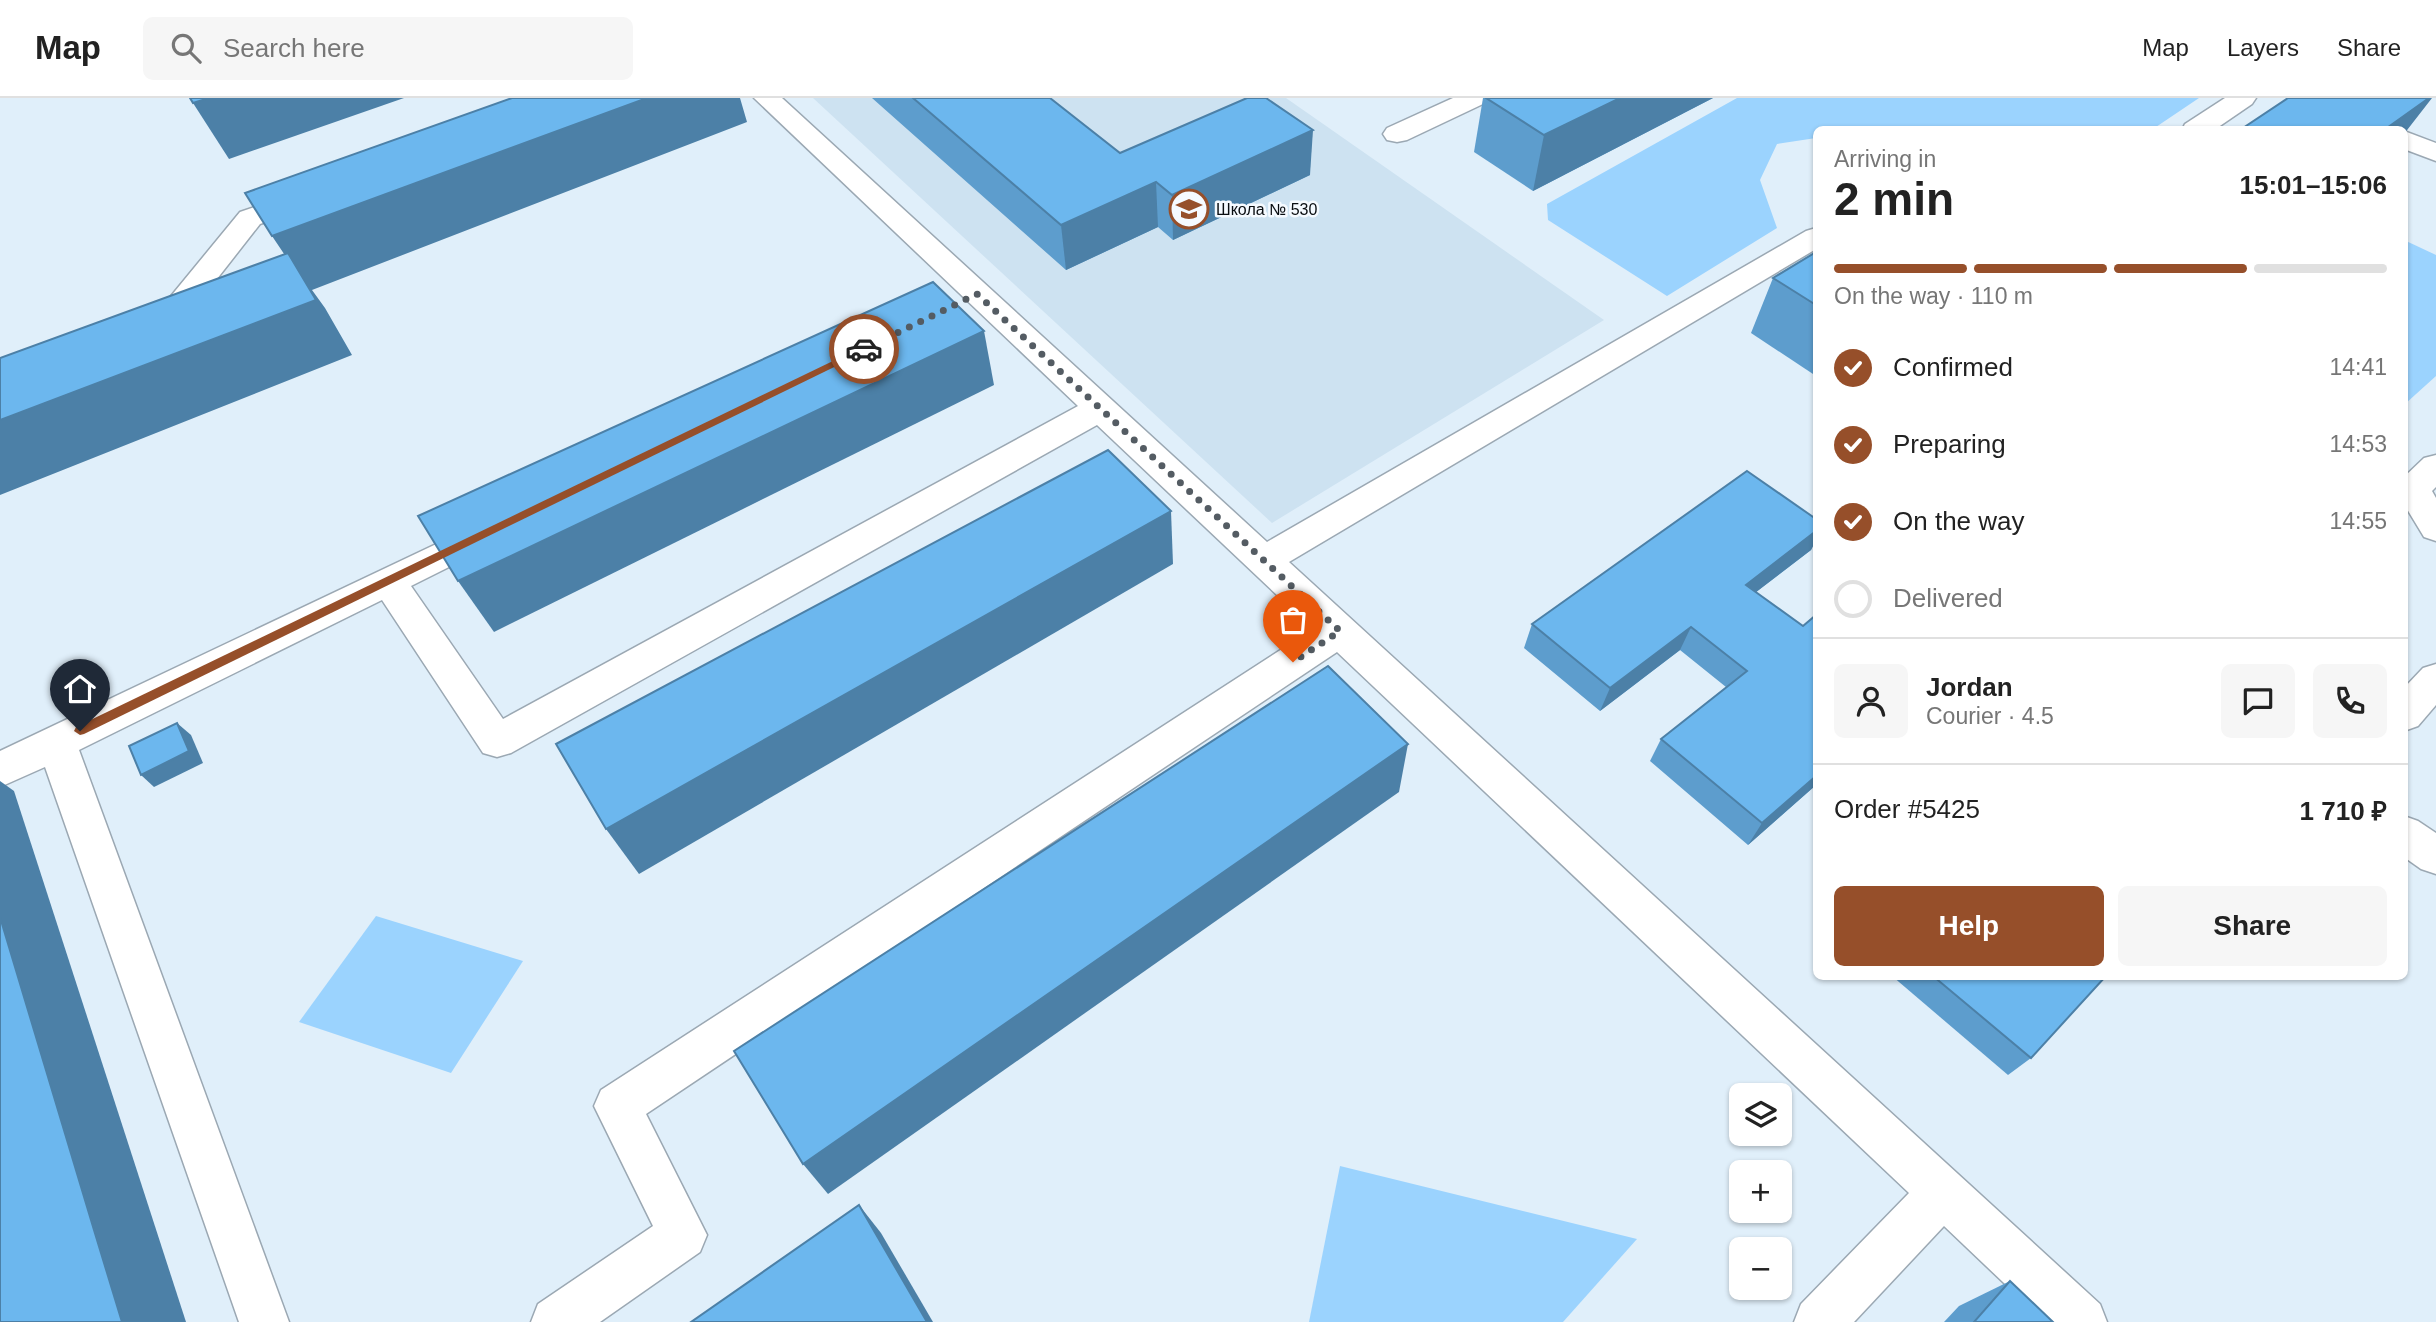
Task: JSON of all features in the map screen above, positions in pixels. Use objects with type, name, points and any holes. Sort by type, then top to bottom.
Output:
[{"type":"lane","points":[[767,98],[2082,1322]]},
{"type":"lane","points":[[1397,134],[1474,98]]},
{"type":"lane","points":[[2201,126],[2243,98]]},
{"type":"lane","points":[[2408,141],[2436,153]]},
{"type":"lane","points":[[136,328],[173,314],[250,218],[329,190]]},
{"type":"lane","points":[[1264,560],[1813,239]]},
{"type":"lane","points":[[943,311],[977,294]]},
{"type":"lane","points":[[388,581],[497,741],[1101,408]]},
{"type":"lane","points":[[2436,467],[2413,489],[2436,528]]},
{"type":"lane","points":[[0,770],[521,516]]},
{"type":"lane","points":[[556,1322],[683,1235],[617,1106],[1340,631]]},
{"type":"lane","points":[[2408,710],[2436,678]]},
{"type":"lane","points":[[56,742],[264,1322]]},
{"type":"lane","points":[[2408,837],[2436,856]]},
{"type":"lane","points":[[1819,1322],[1942,1193]]},
{"type":"shaded area","name":"Школа № 530","points":[[813,98],[1286,98],[1604,320],[1272,523]]},
{"type":"shaded area","points":[[1737,98],[2199,98],[2157,126],[1813,126],[1813,138],[1777,144],[1760,180],[1777,228],[1667,296],[1548,220],[1547,204]]},
{"type":"shaded area","points":[[2408,242],[2436,255],[2436,376],[2408,401]]},
{"type":"shaded area","points":[[376,916],[523,961],[451,1073],[299,1022]]},
{"type":"shaded area","points":[[1340,1166],[1637,1239],[1563,1322],[1309,1322]]},
{"type":"building","points":[[190,98],[209,98],[193,103]]},
{"type":"building","points":[[512,98],[647,98],[272,236],[245,193]]},
{"type":"building","points":[[913,98],[1050,98],[1120,153],[1247,98],[1266,98],[1313,130],[1172,195],[1156,182],[1061,225]]},
{"type":"building","points":[[1486,98],[1620,98],[1544,135]]},
{"type":"building","points":[[2288,98],[2429,98],[2390,126],[2246,126]]},
{"type":"building","points":[[288,253],[316,300],[0,420],[0,358]]},
{"type":"building","points":[[1813,254],[1813,303],[1773,278]]},
{"type":"building","points":[[933,282],[984,331],[458,581],[418,516]]},
{"type":"building","points":[[1108,450],[1171,511],[606,829],[556,744]]},
{"type":"building","points":[[1747,471],[1813,517],[1813,533],[1746,585],[1803,626],[1813,618],[1813,779],[1762,823],[1661,739],[1747,671],[1691,627],[1610,688],[1532,624]]},
{"type":"building","points":[[1328,666],[1408,744],[803,1164],[734,1051]]},
{"type":"building","points":[[177,723],[189,751],[141,775],[129,746]]},
{"type":"building","points":[[0,917],[94,1230],[122,1322],[0,1322]]},
{"type":"building","points":[[1938,980],[2102,980],[2031,1058]]},
{"type":"building","points":[[859,1205],[927,1322],[691,1322]]},
{"type":"building","points":[[2010,1281],[2053,1322],[1974,1322]]},
{"type":"way so far","points":[[864,349],[977,294],[1340,631],[1293,662]]},
{"type":"place","name":"Школа № 530","points":[[1189,209]]},
{"type":"route","points":[[80,731],[864,349]]}]
